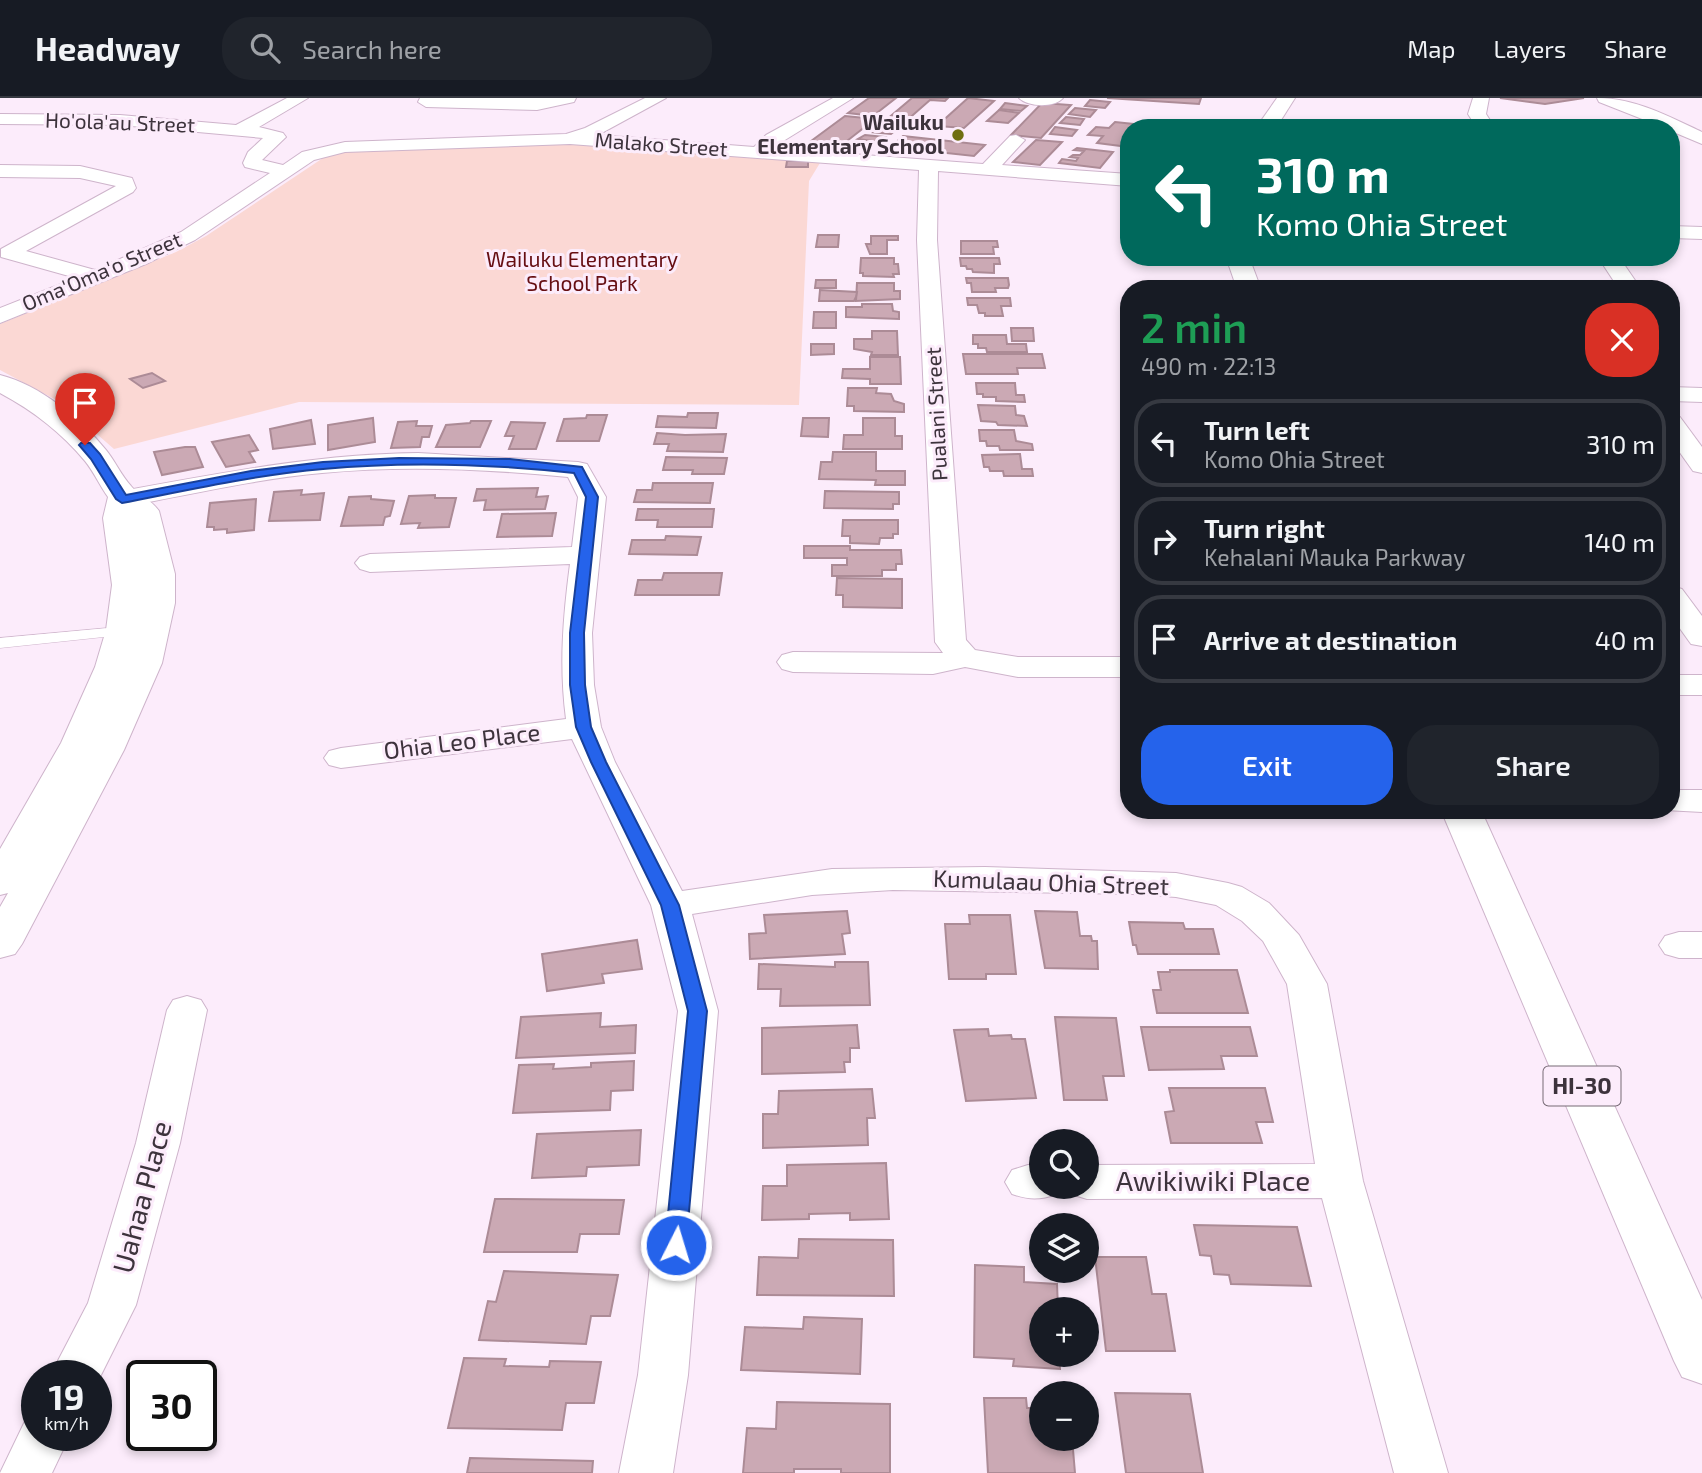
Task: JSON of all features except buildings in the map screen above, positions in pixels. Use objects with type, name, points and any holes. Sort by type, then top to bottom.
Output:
[{"type":"street","points":[[240,130],[300,98]]},
{"type":"street","points":[[388,146],[407,121],[429,100],[537,105],[568,98]]},
{"type":"street","points":[[388,146],[570,138],[591,132],[659,98]]},
{"type":"street","points":[[762,151],[761,148],[772,139],[845,98]]},
{"type":"street","points":[[1027,98],[1055,98]]},
{"type":"street","points":[[1272,119],[1286,98]]},
{"type":"street","points":[[1480,119],[1477,114],[1481,98]]},
{"type":"street","points":[[1605,98],[1660,119]]},
{"type":"street","points":[[120,120],[148,104]]},
{"type":"street","name":"Ho'ola'au Street","points":[[2,111],[240,130],[277,137],[254,156],[252,163],[286,171]]},
{"type":"street","points":[[1680,128],[1702,139]]},
{"type":"street","name":"Malako Street","points":[[570,138],[1120,177]]},
{"type":"street","points":[[988,169],[1016,140]]},
{"type":"street","name":"Oma'Oma'o Street","points":[[0,316],[139,260],[188,236],[308,156],[332,149],[388,146]]},
{"type":"street","name":"Pualani Street","points":[[929,164],[927,240],[951,642],[965,658]]},
{"type":"street","points":[[0,171],[76,173],[115,177],[125,182],[126,188],[8,253],[97,277]]},
{"type":"street","points":[[1680,232],[1702,233]]},
{"type":"street","points":[[0,383],[31,398],[75,433],[96,457],[122,499],[144,511],[153,540],[159,575],[154,628],[135,691],[9,894],[0,944]]},
{"type":"street","points":[[1680,395],[1702,396]]},
{"type":"street","points":[[1680,435],[1702,466]]},
{"type":"street","points":[[122,499],[251,475],[323,465],[399,461],[510,463],[578,470],[592,497],[577,633],[578,685],[584,727],[598,762],[670,905],[698,1011],[663,1375],[646,1473]]},
{"type":"street","points":[[369,563],[584,555]]},
{"type":"street","points":[[1680,607],[1702,637]]},
{"type":"street","points":[[793,662],[933,664],[965,658],[1018,667],[1120,667]]},
{"type":"street","points":[[1680,685],[1702,685]]},
{"type":"street","name":"Ohia Leo Place","points":[[341,758],[584,727]]},
{"type":"street","points":[[1680,801],[1702,801]]},
{"type":"street","name":"HI-30","points":[[1465,819],[1702,1361]]},
{"type":"street","name":"Kumulaau Ohia Street","points":[[670,905],[832,881],[942,879],[1120,881],[1182,886],[1226,895],[1255,911],[1278,932],[1294,954],[1307,984],[1340,1181],[1421,1473]]},
{"type":"street","name":"Uahaa Place","points":[[83,1360],[112,1305],[158,1143],[187,1010]]},
{"type":"street","name":"Awikiwiki Place","points":[[1099,1182],[1340,1181]]},
{"type":"street","points":[[25,1473],[36,1451]]},
{"type":"lane","points":[[0,643],[108,633]]},
{"type":"green space","name":"Wailuku Elementary School Park","points":[[550,142],[823,158],[809,181],[799,405],[299,402],[114,449],[60,402],[0,370],[0,324],[176,252],[206,236],[326,156],[342,151]]},
{"type":"place","name":"Wailuku Elementary School","points":[[958,135]]},
{"type":"route","points":[[85,445],[96,457],[122,499],[251,475],[323,465],[399,461],[510,463],[578,470],[592,497],[577,633],[578,685],[584,727],[598,762],[670,905],[698,1011],[676,1245]]}]
